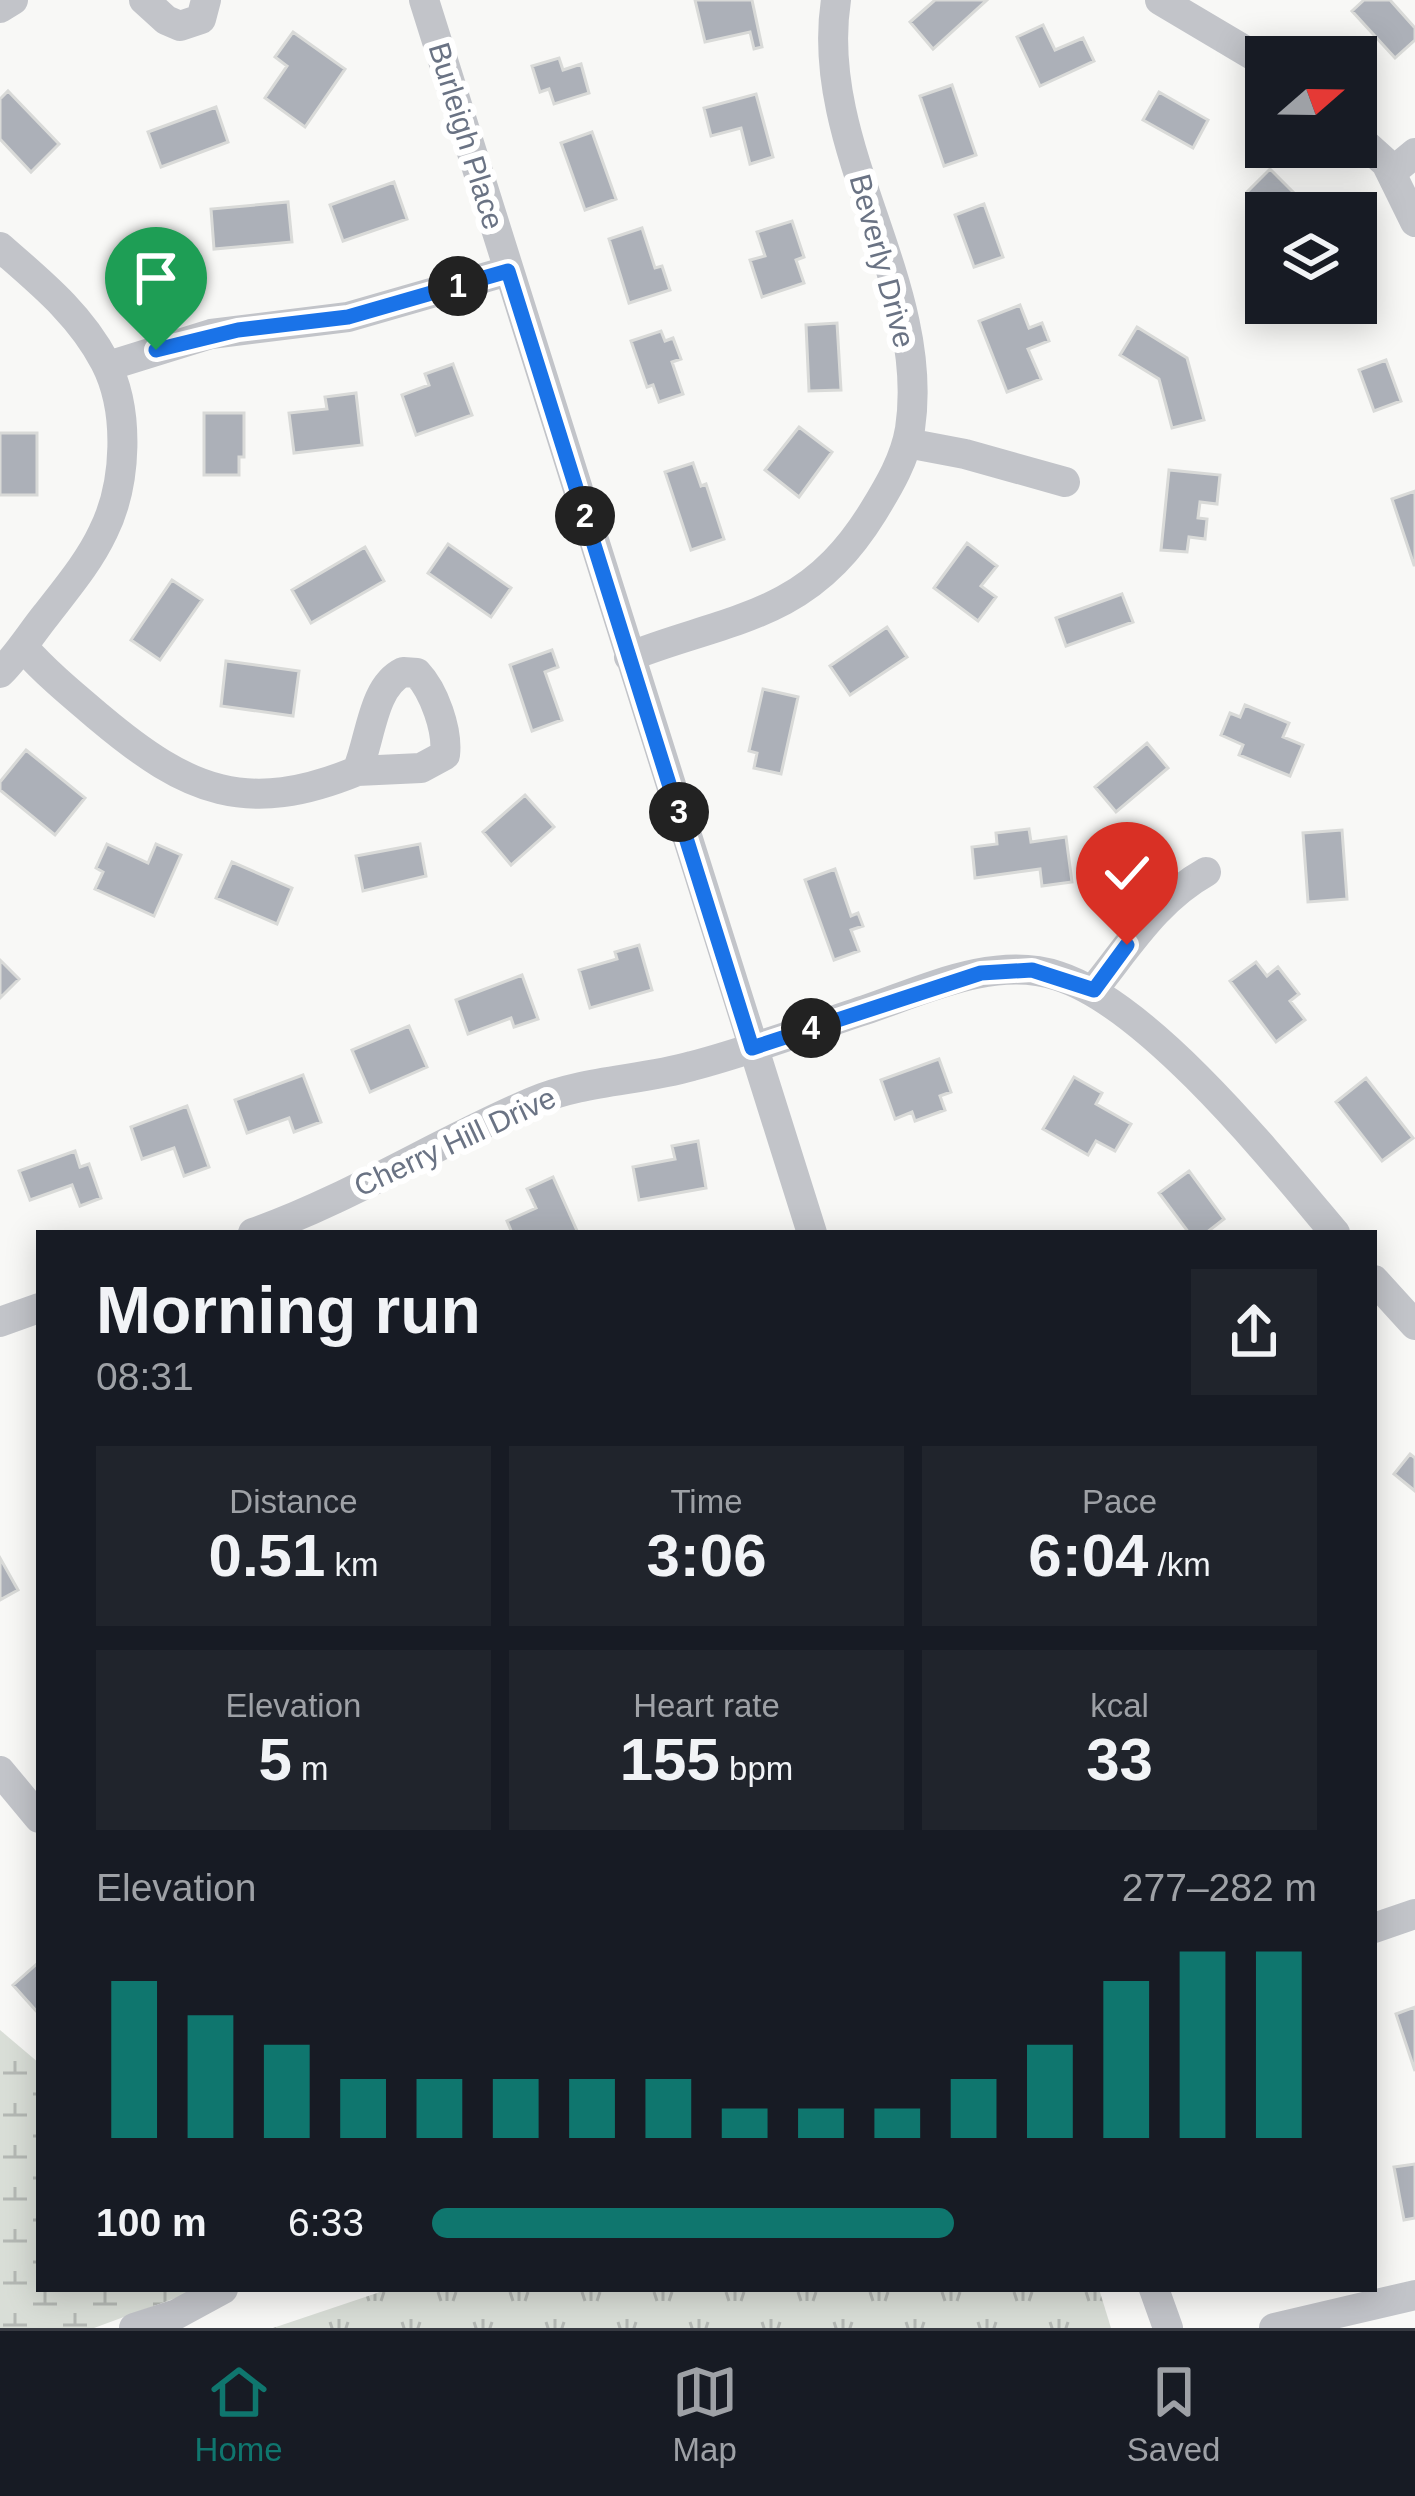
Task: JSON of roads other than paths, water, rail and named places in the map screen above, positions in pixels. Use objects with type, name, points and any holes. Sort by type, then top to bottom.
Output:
[{"type":"street","points":[[0,8],[13,0]]},
{"type":"street","points":[[144,0],[180,26],[201,19],[206,0]]},
{"type":"street","name":"Burleigh Place","points":[[424,0],[811,1230]]},
{"type":"street","name":"Beverly Drive","points":[[629,657],[763,610],[831,568],[886,492],[907,443],[911,426],[907,342],[844,126],[833,49],[836,0]]},
{"type":"street","points":[[1160,0],[1245,51]]},
{"type":"street","points":[[1403,162],[1415,222]]},
{"type":"street","points":[[0,247],[77,318],[108,366],[120,422],[120,476],[103,532],[24,648],[0,673]]},
{"type":"street","points":[[108,366],[211,334],[348,317],[508,271]]},
{"type":"street","points":[[907,443],[1065,482]]},
{"type":"street","points":[[24,648],[43,670],[129,742],[184,777],[242,793],[272,795],[303,791],[357,771]]},
{"type":"street","points":[[1094,990],[1149,917],[1183,885],[1206,872]]},
{"type":"street","name":"Cherry Hill Drive","points":[[260,1230],[562,1091],[688,1068],[981,973],[1032,970],[1112,1000],[1234,1118],[1332,1230]]},
{"type":"street","points":[[1377,1283],[1415,1325]]},
{"type":"street","points":[[0,1322],[36,1309]]},
{"type":"street","points":[[0,1771],[36,1814]]},
{"type":"street","points":[[1377,1927],[1415,1914]]},
{"type":"street","points":[[134,2328],[177,2314],[217,2292]]},
{"type":"street","points":[[1155,2292],[1168,2328]]},
{"type":"street","points":[[1274,2328],[1415,2294]]}]
